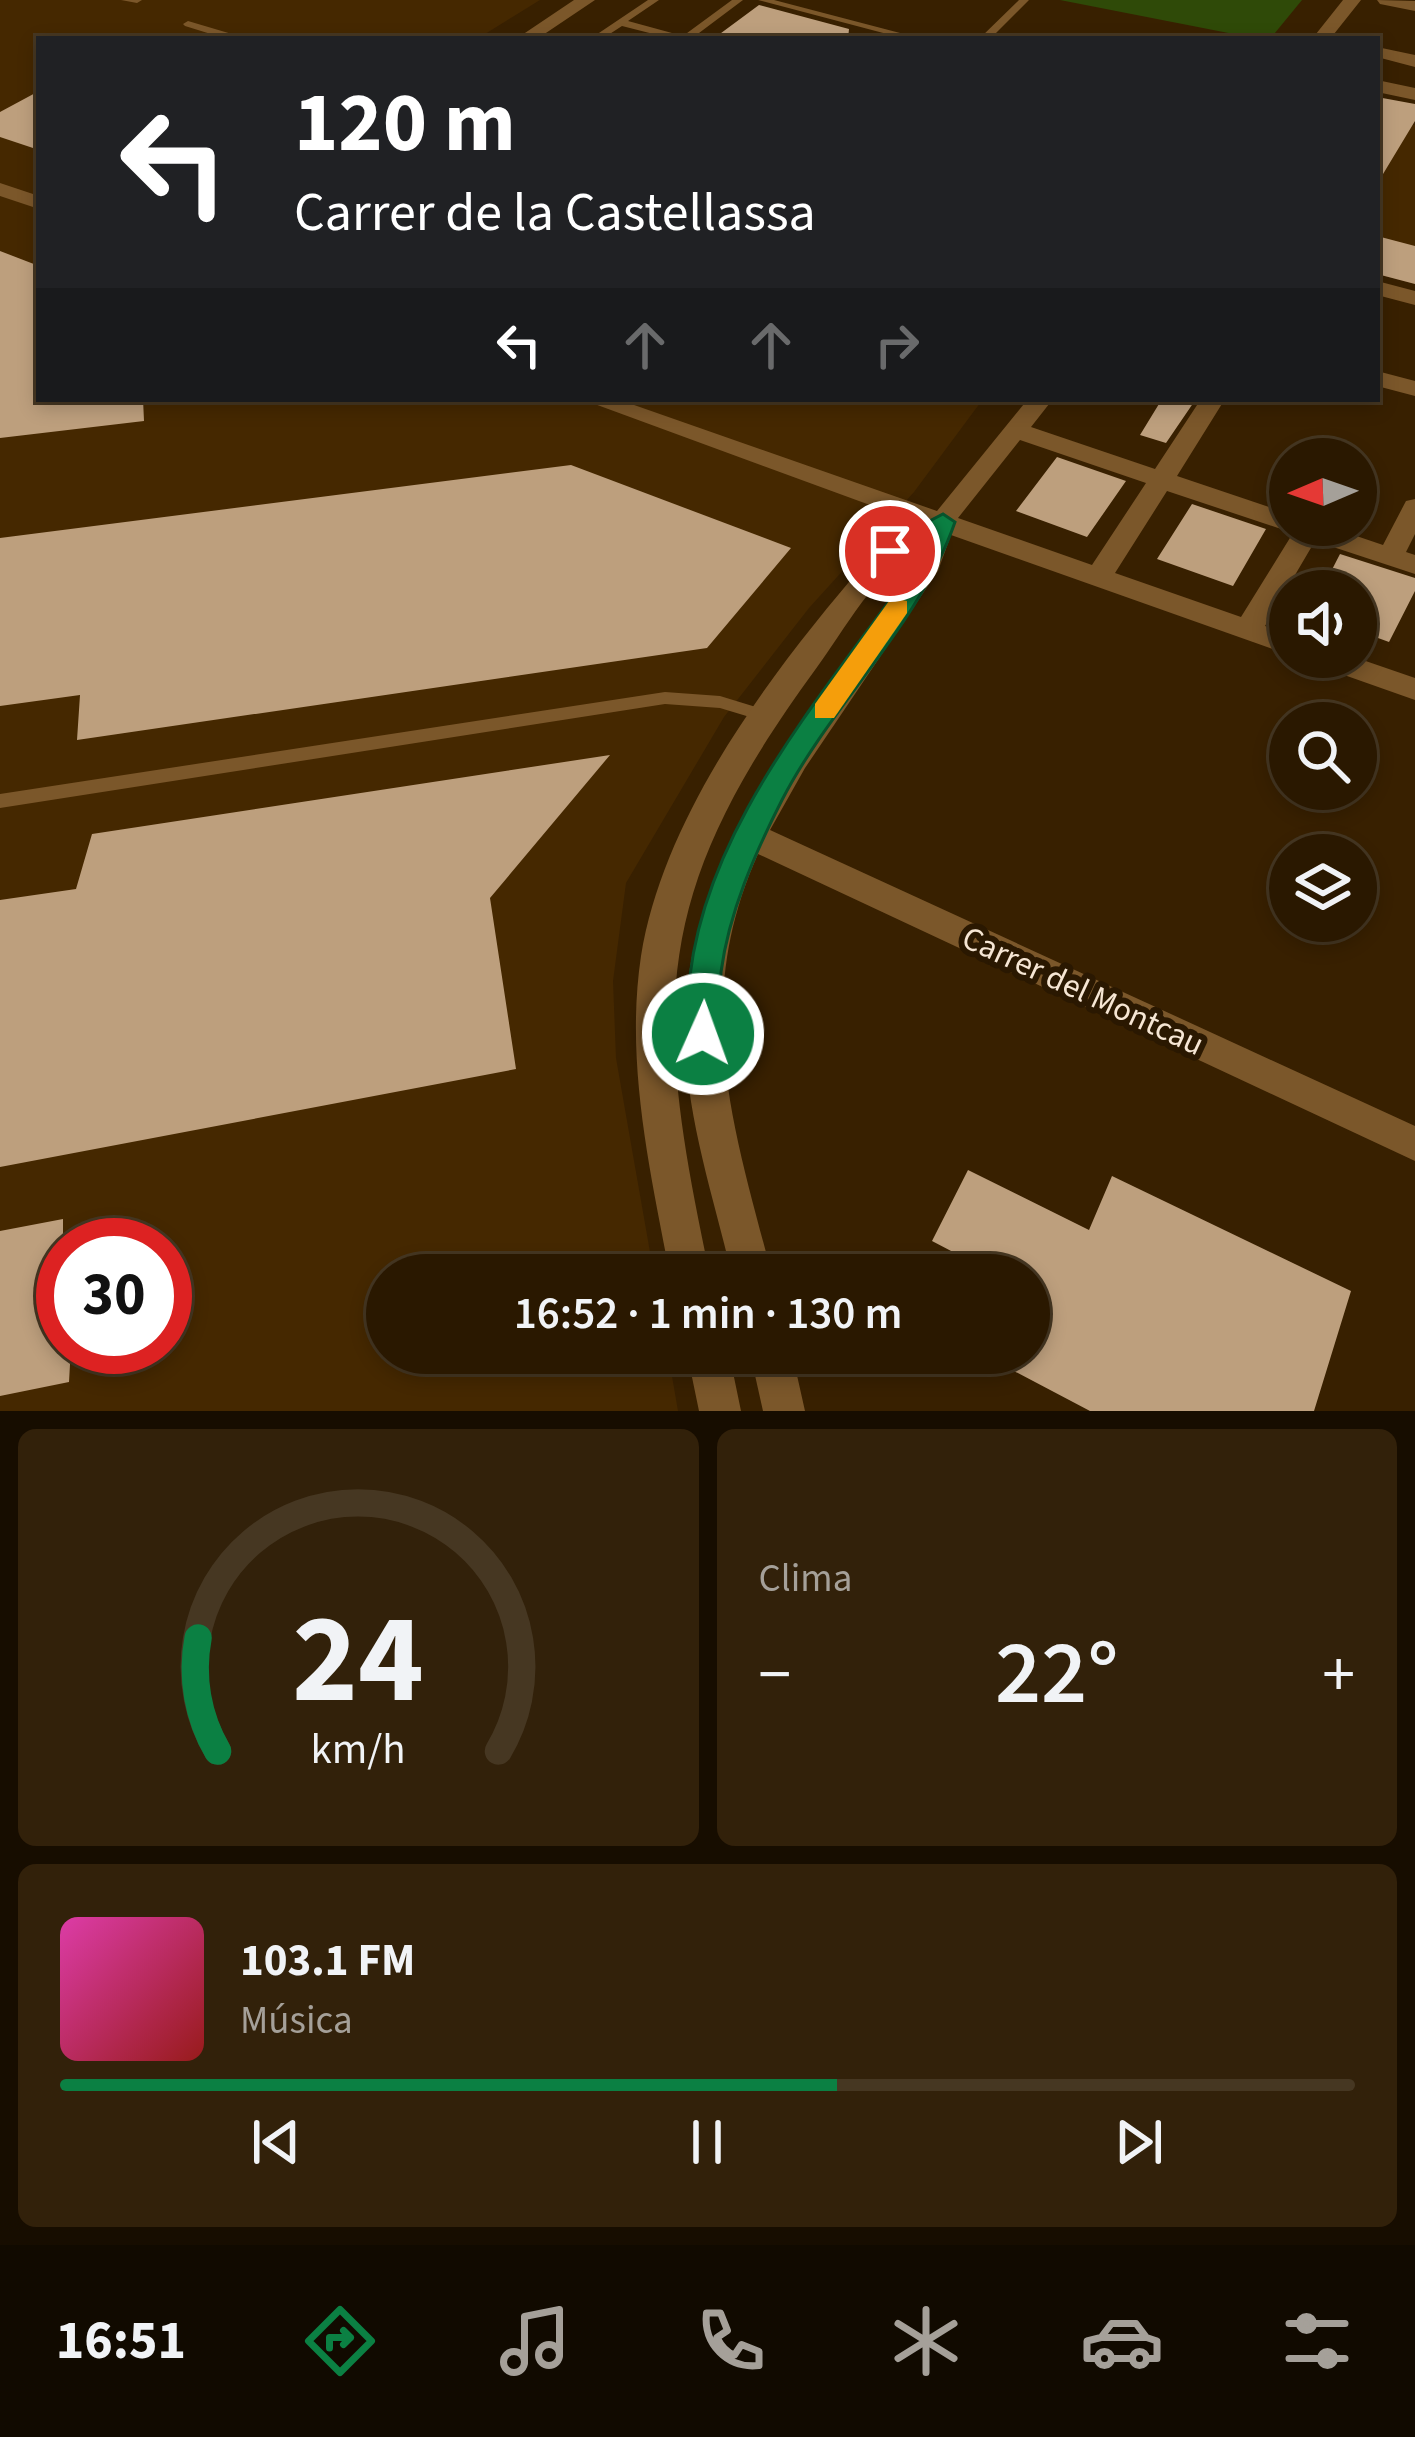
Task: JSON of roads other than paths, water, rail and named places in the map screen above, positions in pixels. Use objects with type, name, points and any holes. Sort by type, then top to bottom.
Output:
[{"type":"street","points":[[530,36],[586,0]]},
{"type":"street","points":[[1323,36],[1352,0]]},
{"type":"street","points":[[1386,0],[1415,6]]},
{"type":"street","points":[[1380,53],[1415,61]]},
{"type":"street","points":[[1380,87],[1415,94]]},
{"type":"street","points":[[0,189],[36,202]]},
{"type":"street","points":[[1380,292],[1415,298]]},
{"type":"street","points":[[1380,379],[1415,389]]},
{"type":"street","points":[[602,402],[1269,638]]},
{"type":"street","points":[[747,1254],[711,1105],[703,1034],[706,970],[725,893],[798,748],[927,567],[943,522],[1039,402]]},
{"type":"street","points":[[1100,575],[1211,402]]},
{"type":"street","points":[[1016,431],[1269,516]]},
{"type":"street","points":[[1358,546],[1403,561],[1415,507]]},
{"type":"street","points":[[686,1254],[658,1116],[652,1028],[657,946],[674,878],[724,772],[763,716],[890,551],[943,522]]},
{"type":"street","points":[[1248,630],[1288,546]]},
{"type":"street","points":[[1377,675],[1415,688]]},
{"type":"street","name":"Carrer del Montcau","points":[[751,836],[1415,1144]]},
{"type":"street","points":[[713,1374],[721,1411]]},
{"type":"street","points":[[776,1374],[784,1411]]},
{"type":"lane","points":[[126,0],[137,0]]},
{"type":"lane","points":[[599,36],[654,0]]},
{"type":"lane","points":[[689,36],[738,0]]},
{"type":"lane","points":[[763,0],[906,36]]},
{"type":"lane","points":[[996,0],[1022,3]]},
{"type":"lane","points":[[987,36],[1022,3]]},
{"type":"lane","points":[[620,22],[674,36]]},
{"type":"lane","points":[[188,24],[228,36]]},
{"type":"lane","points":[[0,801],[665,698],[720,702],[763,716]]}]
